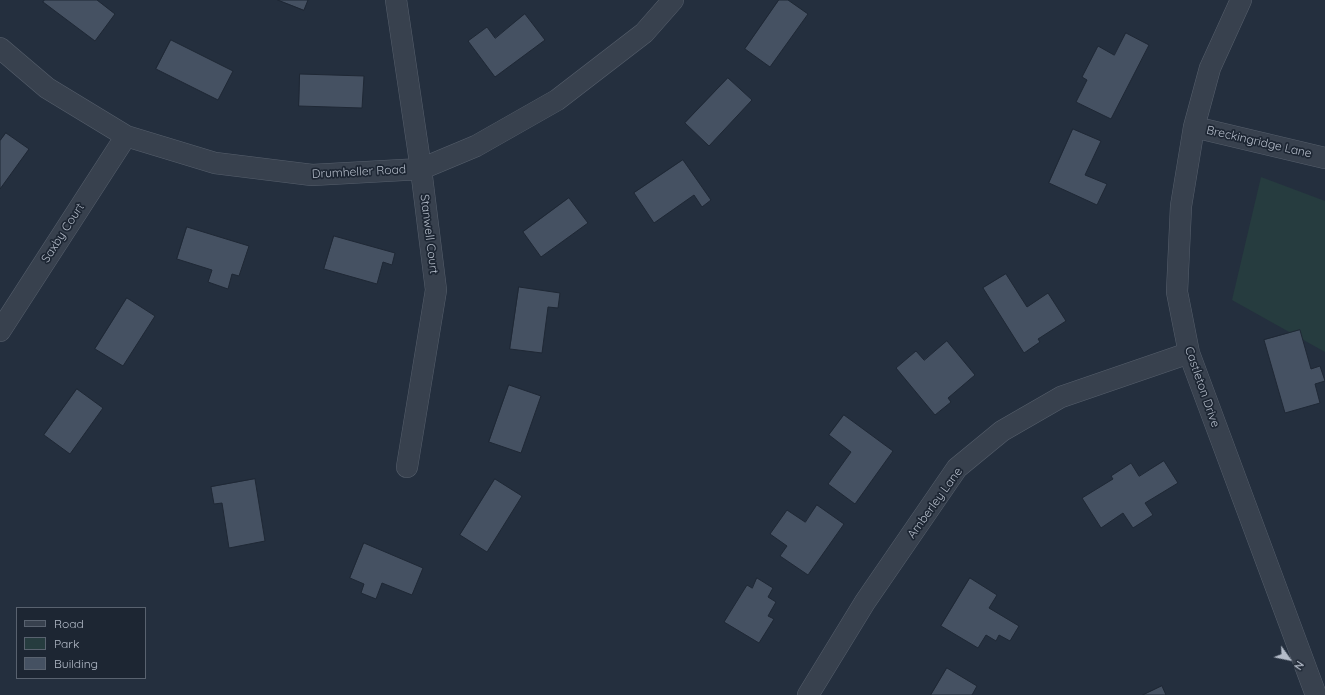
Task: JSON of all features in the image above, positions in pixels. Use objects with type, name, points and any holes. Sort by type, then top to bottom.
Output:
[{"type":"street","name":"Stanwell Court","points":[[396,0],[421,169],[436,290],[407,467]]},
{"type":"street","name":"Drumheller Road","points":[[0,48],[47,88],[126,136],[215,163],[312,175],[421,169],[476,146],[557,100],[644,33],[673,0]]},
{"type":"street","name":"Castleton Drive","points":[[1240,0],[1210,68],[1194,127],[1181,206],[1177,292],[1189,353],[1316,695]]},
{"type":"street","name":"Breckingridge Lane","points":[[1194,127],[1325,158]]},
{"type":"street","name":"Saxby Court","points":[[0,331],[126,136]]},
{"type":"street","name":"Amberley Lane","points":[[808,695],[864,602],[957,468],[1002,431],[1061,397],[1189,353]]},
{"type":"green space","points":[[1261,177],[1325,201],[1325,352],[1232,300]]},
{"type":"building","points":[[45,0],[97,0],[115,14],[95,41],[43,2]]},
{"type":"building","points":[[278,0],[308,0],[304,10]]},
{"type":"building","points":[[779,0],[788,0],[808,14],[770,67],[745,49]]},
{"type":"building","points":[[525,14],[545,40],[495,77],[468,41],[487,27],[495,38]]},
{"type":"building","points":[[1126,33],[1149,45],[1111,119],[1076,102],[1087,80],[1082,77],[1098,46],[1114,55]]},
{"type":"building","points":[[171,40],[233,71],[218,100],[156,69]]},
{"type":"building","points":[[300,74],[364,76],[362,108],[299,106]]},
{"type":"building","points":[[728,78],[752,100],[709,146],[685,123]]},
{"type":"building","points":[[1073,129],[1101,141],[1085,175],[1107,184],[1097,205],[1049,183]]},
{"type":"building","points":[[6,133],[29,149],[0,189],[0,141]]},
{"type":"building","points":[[683,160],[711,200],[702,207],[694,195],[654,223],[634,193]]},
{"type":"building","points":[[569,198],[588,223],[541,257],[523,232]]},
{"type":"building","points":[[187,227],[249,246],[239,276],[232,274],[228,289],[208,282],[212,270],[177,259]]},
{"type":"building","points":[[334,236],[395,253],[392,265],[383,262],[377,284],[324,269]]},
{"type":"building","points":[[1006,274],[1027,307],[1048,293],[1066,321],[1038,339],[1040,342],[1024,353],[983,288]]},
{"type":"building","points":[[519,287],[560,293],[558,308],[548,307],[542,353],[510,349]]},
{"type":"building","points":[[127,298],[155,316],[123,366],[95,349]]},
{"type":"building","points":[[1300,330],[1311,369],[1320,366],[1325,381],[1315,384],[1320,403],[1285,413],[1264,340]]},
{"type":"building","points":[[947,341],[975,375],[948,398],[951,402],[935,415],[896,368],[916,351],[924,360]]},
{"type":"building","points":[[509,385],[541,396],[521,453],[489,442]]},
{"type":"building","points":[[77,389],[103,408],[70,454],[44,435]]},
{"type":"building","points":[[844,415],[893,451],[855,504],[828,484],[851,452],[829,435]]},
{"type":"building","points":[[1164,461],[1178,483],[1145,503],[1153,515],[1133,528],[1123,513],[1101,528],[1082,498],[1113,479],[1111,476],[1131,463],[1139,476]]},
{"type":"building","points":[[255,479],[265,541],[229,548],[222,503],[214,504],[211,487]]},
{"type":"building","points":[[495,479],[522,496],[487,552],[460,535]]},
{"type":"building","points":[[817,505],[844,524],[808,575],[780,556],[787,546],[770,534],[787,510],[805,522]]},
{"type":"building","points":[[364,543],[423,568],[412,595],[382,583],[376,599],[361,593],[364,584],[350,578]]},
{"type":"building","points":[[757,578],[773,588],[768,597],[776,602],[768,616],[774,619],[759,643],[724,622],[747,585],[752,588]]},
{"type":"building","points":[[970,578],[997,595],[989,608],[1019,626],[1010,641],[999,635],[996,641],[986,635],[978,648],[941,626]]},
{"type":"building","points":[[947,668],[977,686],[972,695],[931,695]]},
{"type":"building","points":[[1162,686],[1166,695],[1143,695]]}]
